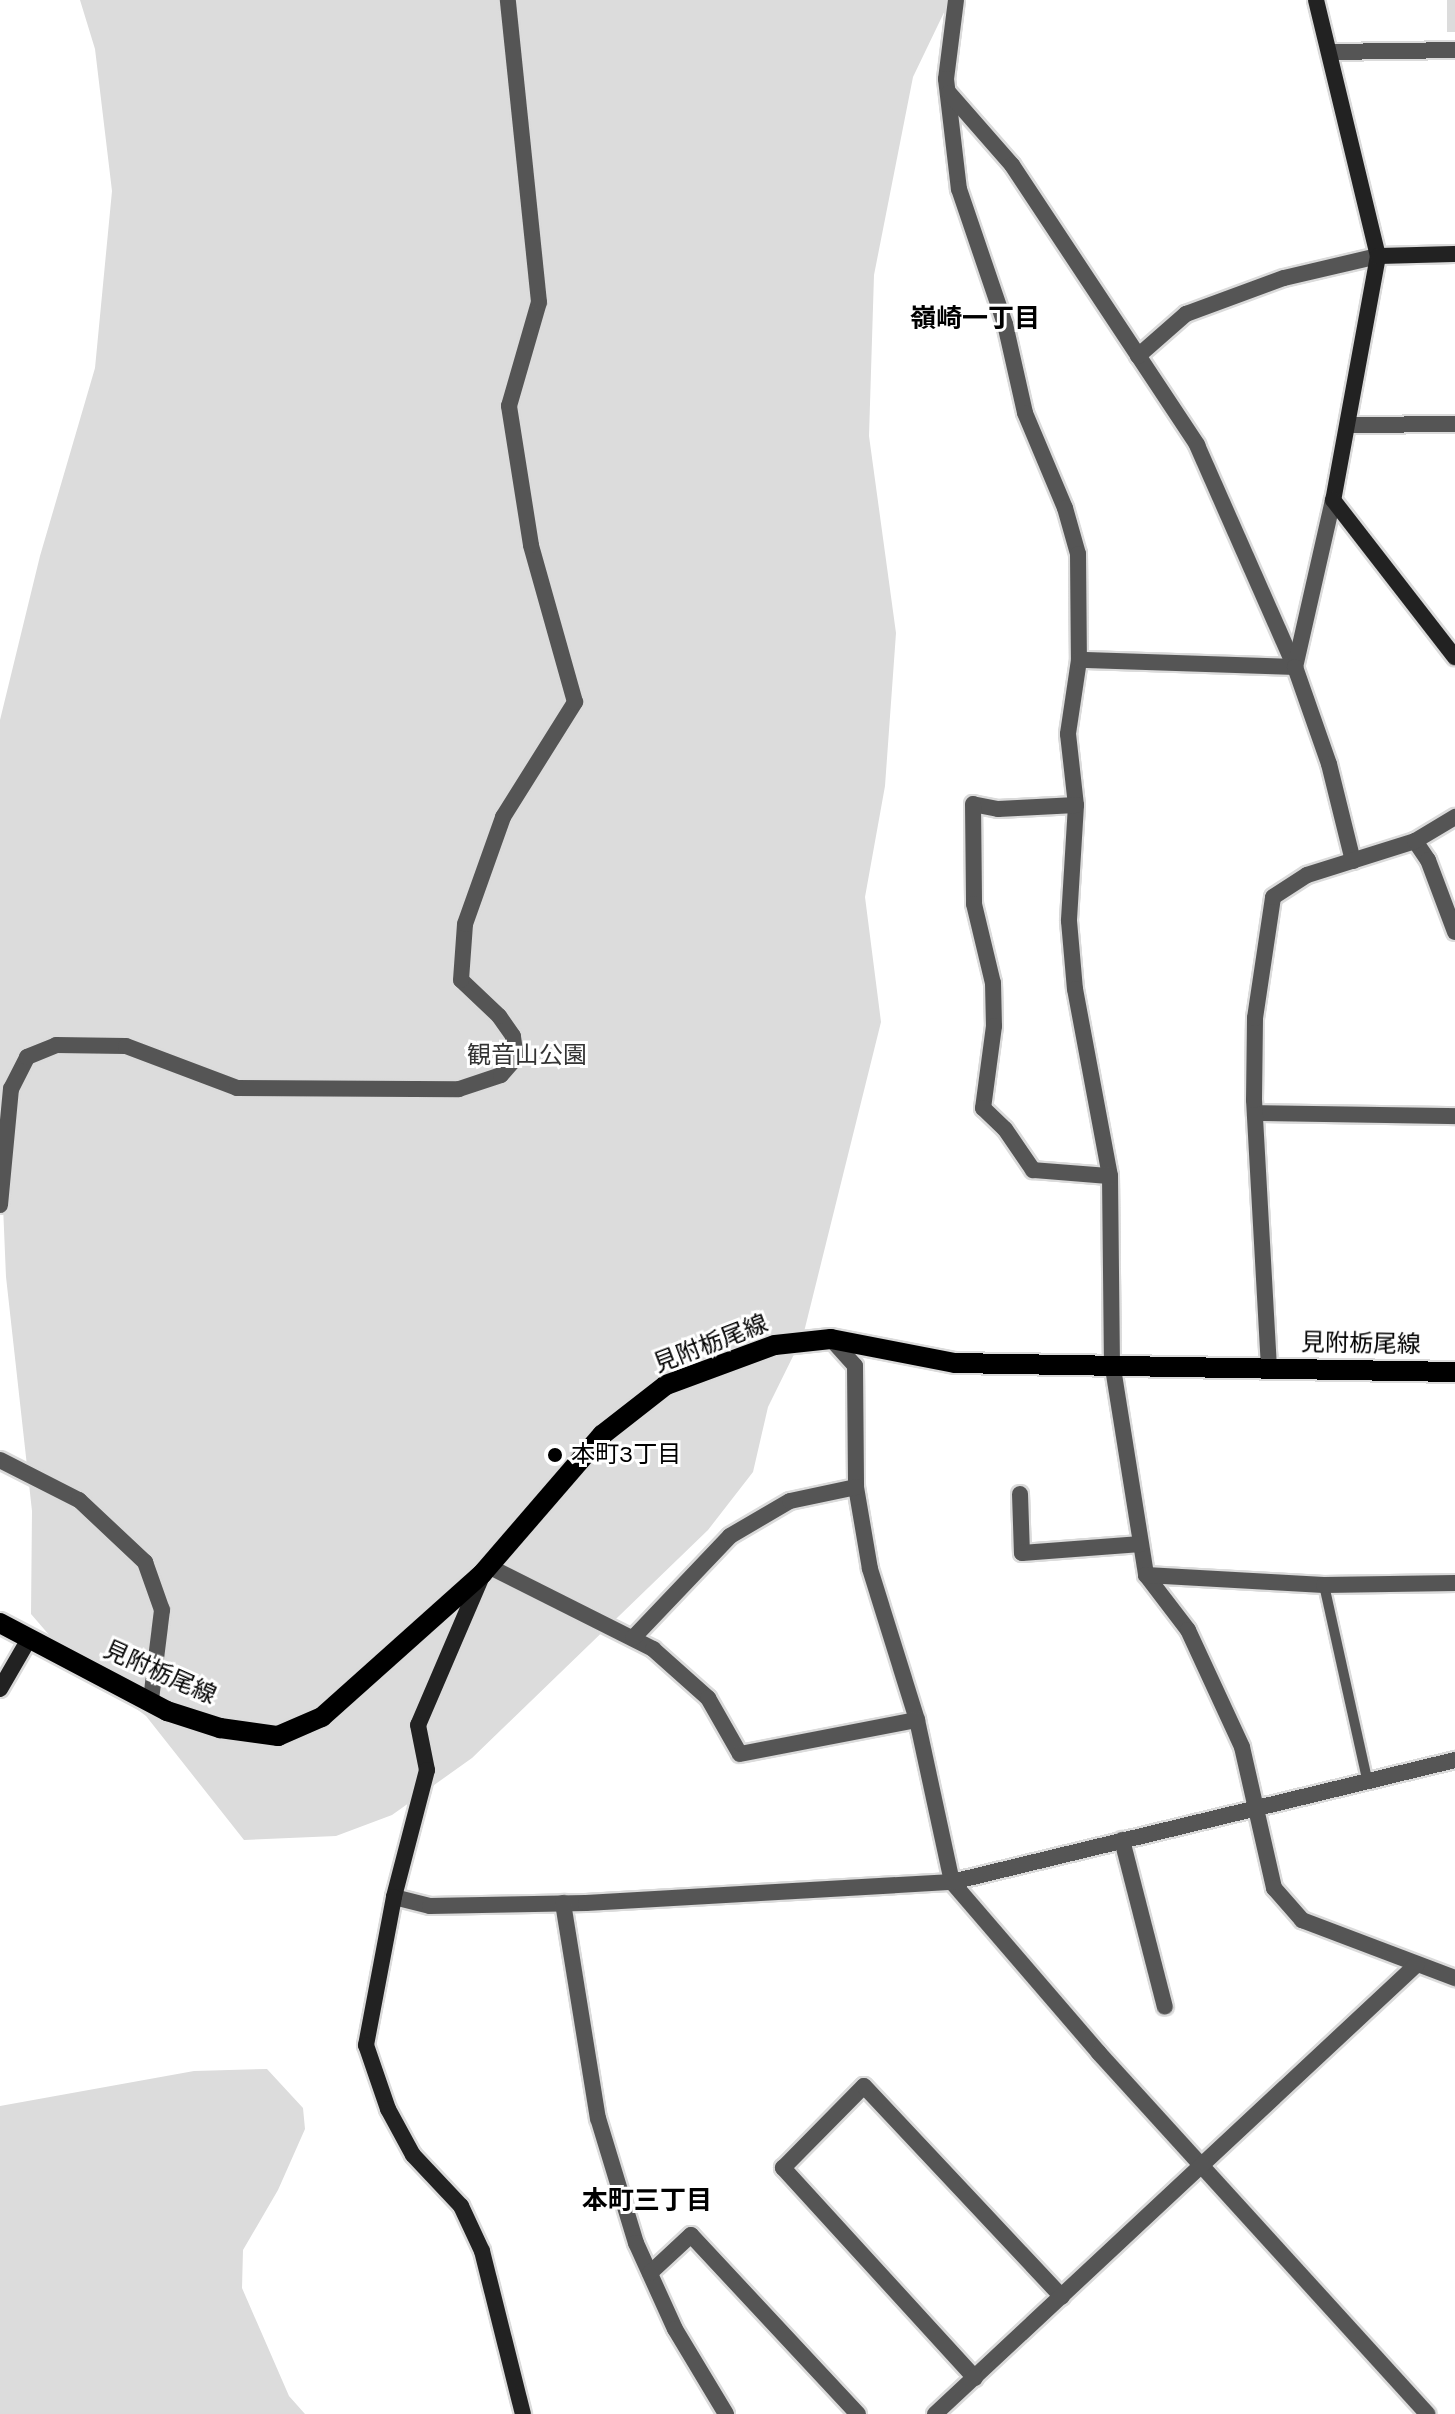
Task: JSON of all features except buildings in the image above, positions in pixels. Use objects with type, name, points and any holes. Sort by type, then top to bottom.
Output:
[{"type":"main road","name":"見附栃尾線","points":[[0,1623],[151,1700],[220,1728],[278,1736],[322,1717],[485,1570],[602,1435],[666,1385],[775,1345],[831,1339],[955,1363],[1112,1362],[1455,1372]]},
{"type":"street","points":[[0,1205],[11,1089],[27,1057],[56,1045],[126,1046],[237,1088],[459,1089],[501,1075],[516,1058],[513,1036],[499,1016],[461,980],[465,924],[503,817],[575,702],[531,545],[509,406],[539,302],[508,0]]},
{"type":"street","points":[[956,0],[947,50],[948,92],[959,189],[1005,324],[1025,413],[1065,508],[1078,554],[1079,660],[1068,734],[1076,805],[1069,890],[1075,989],[1110,1176],[1112,1362],[1146,1575],[1188,1630],[1242,1747],[1274,1888],[1302,1920],[1455,1978]]},
{"type":"street","points":[[1295,667],[1333,500],[1378,256],[1316,0]]},
{"type":"street","points":[[1331,52],[1455,50]]},
{"type":"street","points":[[948,92],[1012,165],[1197,445],[1295,667],[1329,764],[1353,861]]},
{"type":"street","points":[[1138,356],[1186,314],[1284,278],[1378,256],[1455,254]]},
{"type":"street","points":[[1348,425],[1455,424]]},
{"type":"street","points":[[1333,500],[1455,657]]},
{"type":"street","points":[[1079,660],[1295,667]]},
{"type":"street","points":[[1076,805],[998,809],[973,804],[974,904],[993,983],[994,1026],[983,1108],[1005,1129],[1033,1170],[1110,1176]]},
{"type":"street","points":[[1269,1368],[1255,1113],[1255,1018],[1273,897],[1307,875],[1415,841],[1455,817]]},
{"type":"street","points":[[1415,841],[1428,860],[1455,932]]},
{"type":"street","points":[[1255,1113],[1455,1116]]},
{"type":"street","points":[[831,1339],[855,1366],[856,1487],[870,1569],[917,1720],[952,1882],[1428,2414]]},
{"type":"street","points":[[0,1460],[79,1500],[145,1562],[162,1610],[151,1700]]},
{"type":"street","points":[[633,1638],[730,1536],[790,1501],[856,1487]]},
{"type":"street","points":[[1020,1494],[1022,1553],[1141,1544]]},
{"type":"street","points":[[523,2414],[482,2251],[461,2206],[413,2155],[388,2109],[366,2045],[394,1897],[427,1770],[418,1725],[485,1570],[653,1649],[708,1698],[740,1754],[917,1720]]},
{"type":"street","points":[[1146,1575],[1324,1585],[1455,1583]]},
{"type":"street","points":[[0,1689],[29,1639]]},
{"type":"street","points":[[394,1897],[430,1906],[563,1903],[952,1882],[1455,1760]]},
{"type":"street","points":[[1122,1840],[1165,2007]]},
{"type":"street","points":[[563,1903],[598,2118],[650,2273],[675,2329],[726,2414]]},
{"type":"street","points":[[935,2414],[1204,2167],[1417,1964]]},
{"type":"street","points":[[975,2378],[783,2168],[864,2086],[1062,2297]]},
{"type":"street","points":[[650,2273],[691,2235],[858,2414]]},
{"type":"lane","points":[[1324,1585],[1367,1779]]},
{"type":"green space","name":"観音山公園","points":[[80,0],[950,0],[913,77],[874,275],[869,436],[896,633],[885,786],[865,897],[881,1022],[803,1336],[768,1407],[753,1472],[708,1530],[472,1758],[392,1815],[336,1836],[244,1840],[146,1716],[69,1658],[31,1614],[32,1511],[6,1277],[0,1134],[0,720],[40,556],[95,368],[112,191],[95,49]]},
{"type":"green space","points":[[1447,0],[1455,0],[1455,32],[1447,32]]},
{"type":"green space","points":[[267,2069],[303,2108],[305,2129],[278,2190],[243,2250],[242,2288],[289,2396],[305,2414],[0,2414],[0,2106],[194,2071]]},
{"type":"place","name":"本町3丁目","points":[[555,1455]]},
{"type":"district","name":"嶺崎一丁目","points":[[975,319]]},
{"type":"district","name":"本町三丁目","points":[[647,2201]]}]
